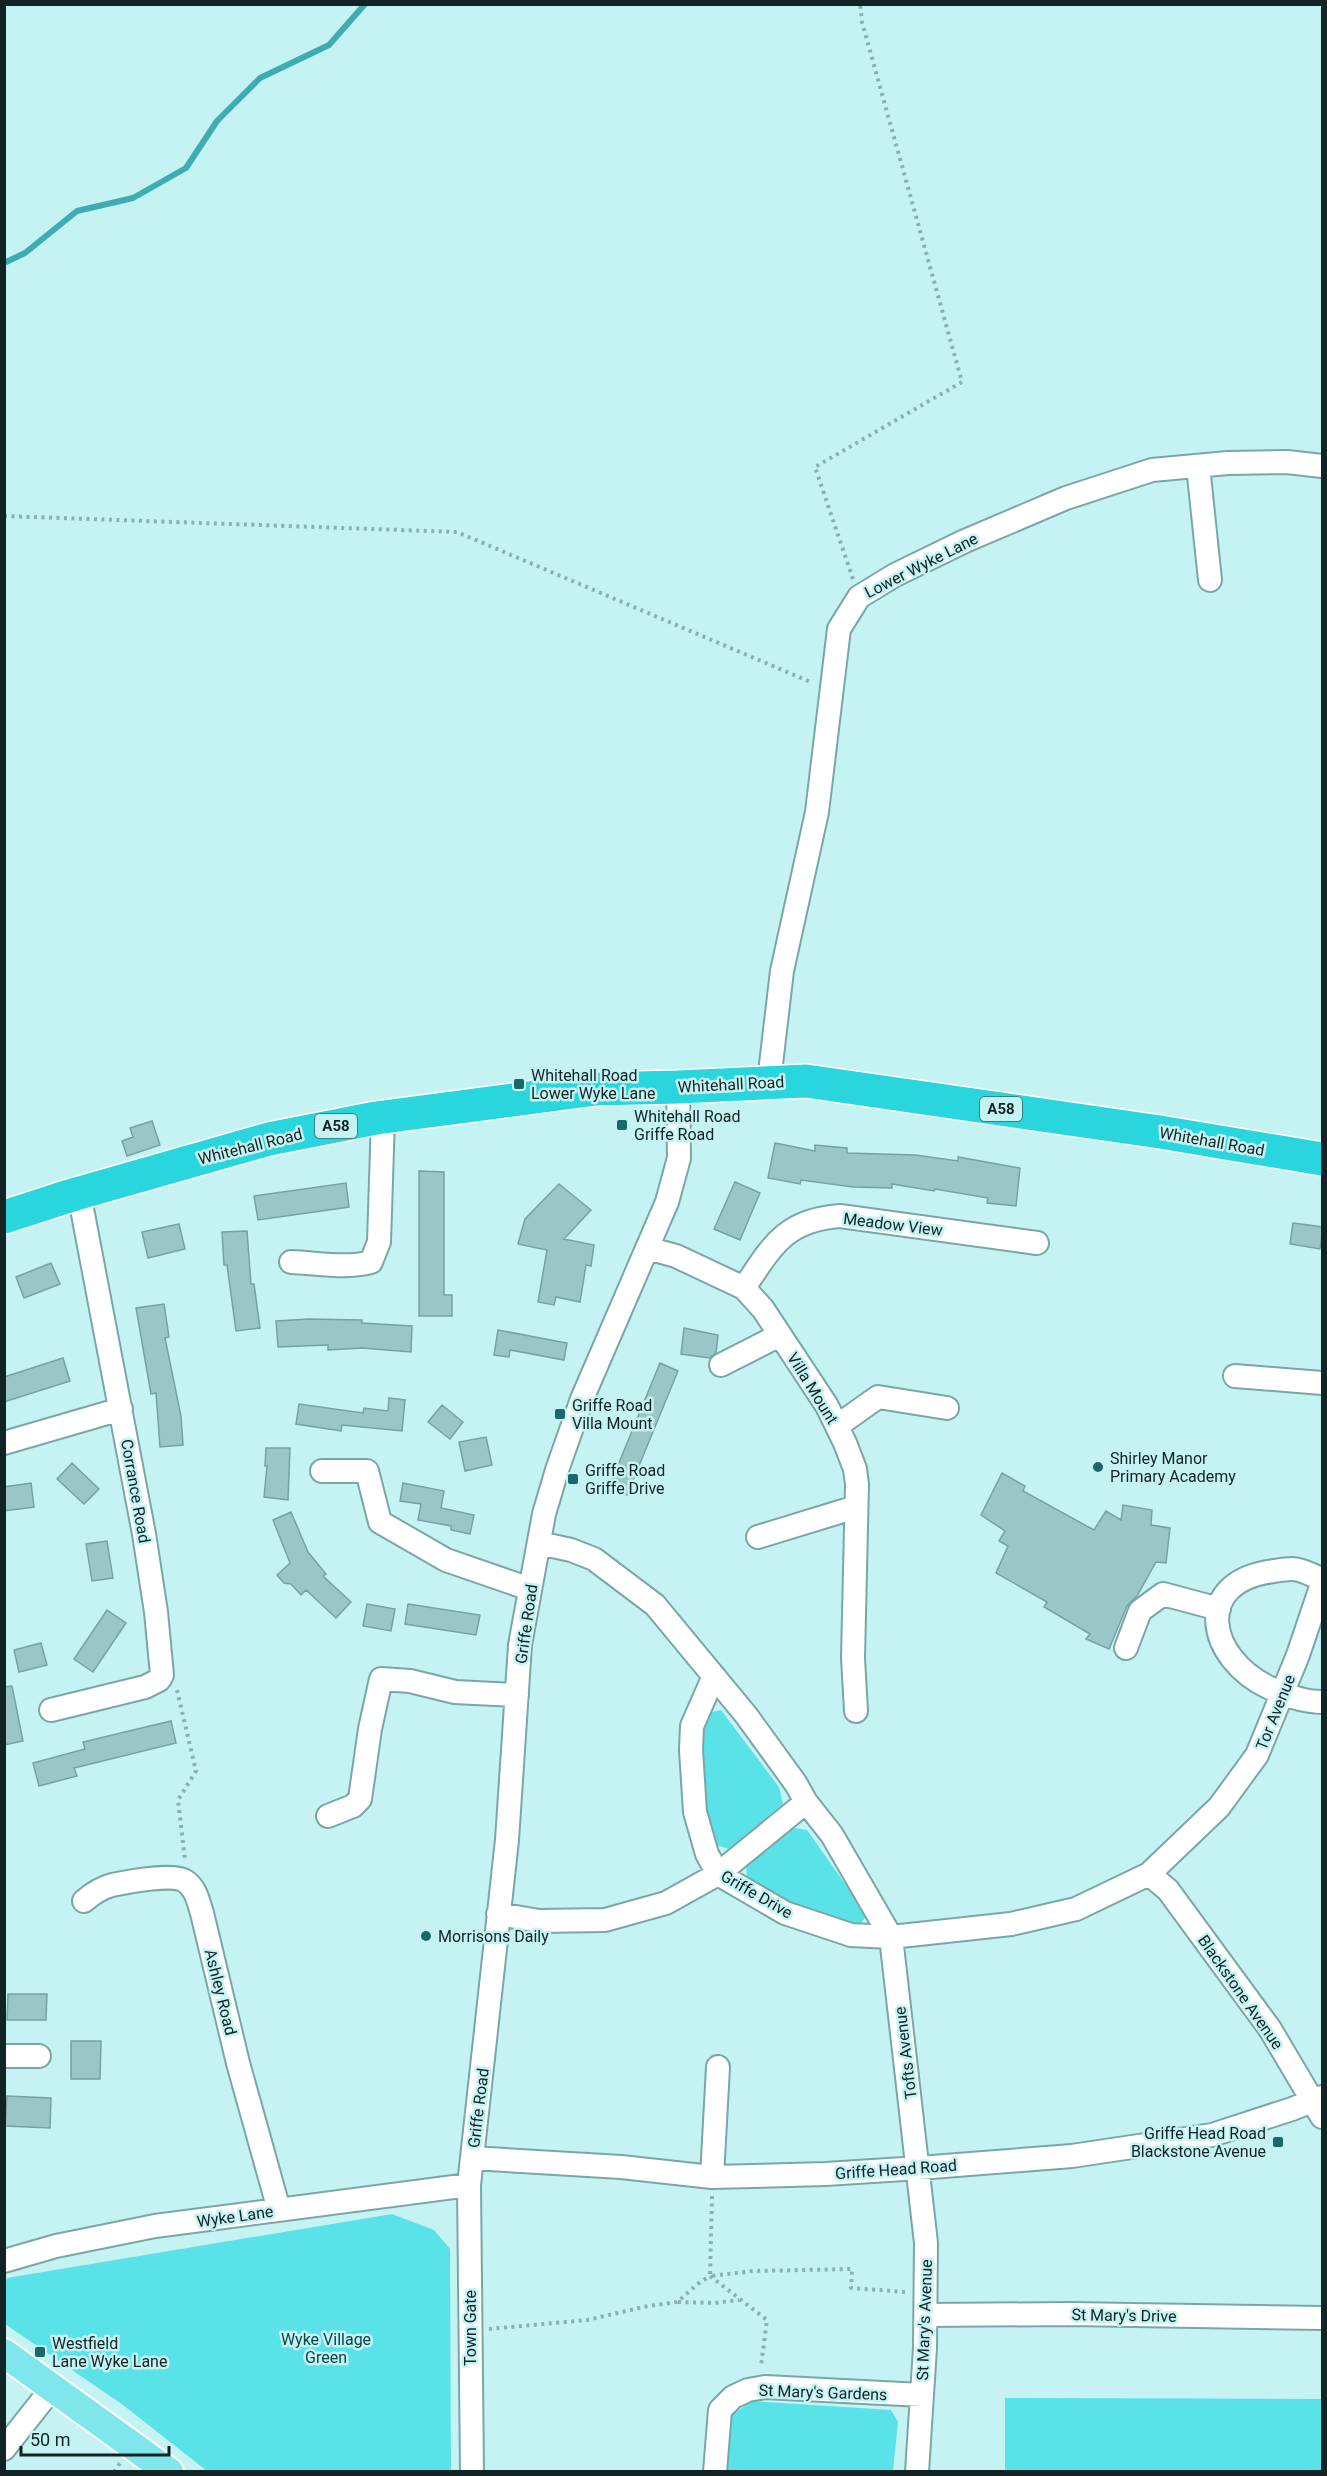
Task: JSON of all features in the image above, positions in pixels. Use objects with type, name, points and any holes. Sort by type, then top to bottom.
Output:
[{"type":"highway","name":"Whitehall Road","points":[[4,1216],[269,1139],[383,1118],[596,1089],[806,1081],[1160,1132],[1323,1159]]},
{"type":"main road","points":[[4,2353],[169,2472]]},
{"type":"street","name":"Lower Wyke Lane","points":[[769,1082],[782,971],[817,812],[839,630],[859,597],[895,575],[945,551],[1066,498],[1152,470],[1287,462],[1323,466]]},
{"type":"street","points":[[1198,466],[1210,580]]},
{"type":"street","name":"Griffe Road","points":[[469,2185],[507,1840],[520,1645],[538,1543],[550,1490],[582,1399],[667,1203],[679,1158],[678,1087]]},
{"type":"street","points":[[291,1262],[353,1267],[371,1262],[375,1256],[381,1219],[383,1118]]},
{"type":"street","name":"Corrance Road","points":[[79,1193],[121,1409],[156,1612],[162,1675]]},
{"type":"street","name":"Meadow View","points":[[744,1288],[766,1254],[787,1233],[796,1225],[822,1217],[840,1216],[1037,1243]]},
{"type":"street","name":"Villa Mount","points":[[647,1248],[676,1256],[744,1288],[763,1309],[828,1406],[855,1469],[853,1658],[856,1711]]},
{"type":"street","points":[[721,1365],[780,1335]]},
{"type":"street","points":[[1235,1376],[1323,1383]]},
{"type":"street","points":[[837,1426],[878,1397],[947,1407]]},
{"type":"street","points":[[4,1443],[121,1409]]},
{"type":"street","points":[[322,1471],[367,1471],[380,1522],[446,1560],[530,1589]]},
{"type":"street","points":[[758,1537],[856,1507]]},
{"type":"street","points":[[538,1543],[571,1550],[594,1559],[655,1605],[746,1715],[796,1784],[806,1802],[832,1835],[891,1937]]},
{"type":"street","points":[[1323,1579],[1293,1569],[1260,1573],[1240,1581],[1226,1592],[1219,1609],[1217,1624],[1223,1649],[1240,1669],[1263,1685],[1282,1694],[1323,1702]]},
{"type":"street","name":"Tor Avenue","points":[[1149,1875],[1219,1807],[1257,1755],[1323,1584]]},
{"type":"street","points":[[1126,1648],[1140,1611],[1163,1594],[1219,1609]]},
{"type":"street","points":[[51,1710],[145,1687],[159,1680],[162,1675]]},
{"type":"street","name":"Griffe Drive","points":[[714,1676],[692,1726],[690,1750],[695,1812],[706,1854],[718,1874],[785,1913],[851,1935],[891,1937],[1011,1924],[1076,1909],[1149,1875]]},
{"type":"street","points":[[328,1816],[353,1806],[360,1799],[370,1728],[381,1679],[410,1681],[455,1692],[517,1695]]},
{"type":"street","points":[[498,1914],[539,1921],[605,1920],[666,1903],[718,1874],[806,1802]]},
{"type":"street","name":"Blackstone Avenue","points":[[1149,1875],[1168,1890],[1263,2020],[1320,2105]]},
{"type":"street","points":[[84,1901],[110,1885],[174,1877],[182,1879]]},
{"type":"street","name":"Ashley Road","points":[[182,1879],[194,1890],[202,1913],[238,2063],[279,2210]]},
{"type":"street","name":"Tofts Avenue","points":[[891,1937],[919,2169]]},
{"type":"street","points":[[4,2056],[39,2056]]},
{"type":"street","points":[[712,2177],[718,2067]]},
{"type":"street","name":"Griffe Head Road","points":[[472,2158],[621,2167],[712,2177],[919,2169],[1072,2156],[1148,2146],[1212,2135],[1320,2105]]},
{"type":"street","name":"St Mary's Avenue","points":[[917,2472],[926,2304],[926,2243],[919,2169]]},
{"type":"street","name":"Wyke Lane","points":[[4,2261],[56,2246],[155,2226],[469,2185]]},
{"type":"street","name":"Town Gate","points":[[469,2185],[472,2472]]},
{"type":"street","name":"St Mary's Drive","points":[[926,2304],[1071,2314],[1323,2318]]},
{"type":"street","points":[[4,2449],[53,2387]]},
{"type":"street","name":"St Mary's Gardens","points":[[715,2472],[720,2410],[733,2397],[748,2390],[759,2388],[820,2389],[922,2396]]},
{"type":"path","points":[[859,597],[815,467],[962,382],[862,22],[860,4]]},
{"type":"path","points":[[4,516],[457,532],[832,692]]},
{"type":"path","points":[[162,1675],[176,1687],[196,1772],[178,1800],[186,1868],[182,1879]]},
{"type":"path","points":[[710,2276],[712,2177]]},
{"type":"path","points":[[677,2302],[710,2276],[753,2271],[852,2269],[851,2288],[926,2304]]},
{"type":"path","points":[[710,2276],[767,2320],[759,2388]]},
{"type":"path","points":[[470,2330],[587,2320],[638,2307],[677,2302],[715,2303],[740,2300]]},
{"type":"green space","points":[[721,1710],[779,1787],[783,1804],[729,1849],[716,1845],[701,1793],[701,1745],[708,1713]]},
{"type":"green space","points":[[788,1827],[807,1830],[867,1915],[858,1927],[787,1907],[747,1880],[746,1863]]},
{"type":"green space","name":"Wyke Village Green","points":[[392,2214],[434,2230],[450,2249],[451,2471],[207,2471],[123,2405],[5,2324],[5,2282],[7,2278]]},
{"type":"green space","points":[[1005,2398],[1322,2399],[1322,2471],[1005,2471]]},
{"type":"green space","points":[[752,2401],[891,2410],[898,2422],[893,2471],[723,2472],[728,2418]]},
{"type":"building","points":[[152,1121],[160,1145],[127,1156],[122,1141],[133,1137],[130,1128]]},
{"type":"building","points":[[775,1143],[815,1151],[815,1145],[847,1148],[847,1153],[915,1155],[958,1161],[958,1157],[1020,1168],[1016,1206],[987,1203],[988,1198],[892,1184],[892,1188],[853,1187],[801,1180],[800,1184],[768,1178]]},
{"type":"building","points":[[419,1171],[444,1172],[444,1295],[452,1295],[452,1316],[419,1316]]},
{"type":"building","points":[[735,1182],[760,1193],[740,1240],[714,1229]]},
{"type":"building","points":[[346,1183],[349,1207],[258,1220],[254,1196]]},
{"type":"building","points":[[559,1184],[591,1210],[564,1239],[594,1245],[591,1266],[586,1265],[580,1302],[556,1297],[554,1305],[538,1302],[547,1250],[518,1244],[525,1219]]},
{"type":"building","points":[[1293,1223],[1323,1227],[1320,1249],[1290,1244]]},
{"type":"building","points":[[179,1224],[185,1249],[148,1258],[142,1232]]},
{"type":"building","points":[[247,1231],[251,1284],[254,1284],[260,1328],[236,1331],[227,1265],[224,1265],[222,1232]]},
{"type":"building","points":[[51,1263],[60,1284],[24,1298],[16,1277]]},
{"type":"building","points":[[164,1304],[169,1337],[165,1338],[181,1416],[183,1445],[160,1447],[156,1393],[151,1394],[136,1308]]},
{"type":"building","points":[[362,1320],[362,1323],[412,1326],[411,1352],[362,1348],[328,1350],[328,1345],[278,1347],[276,1321]]},
{"type":"building","points":[[684,1328],[718,1335],[716,1353],[709,1358],[681,1354]]},
{"type":"building","points":[[498,1330],[567,1343],[564,1360],[510,1350],[509,1357],[494,1355]]},
{"type":"building","points":[[63,1358],[70,1381],[4,1402],[4,1377]]},
{"type":"building","points":[[660,1363],[678,1371],[627,1495],[609,1487]]},
{"type":"building","points":[[389,1398],[405,1400],[402,1431],[342,1425],[341,1431],[296,1424],[299,1404],[363,1413],[364,1408],[388,1411]]},
{"type":"building","points":[[442,1405],[463,1422],[450,1439],[428,1422]]},
{"type":"building","points":[[486,1437],[492,1465],[465,1471],[459,1442]]},
{"type":"building","points":[[266,1448],[290,1448],[288,1500],[264,1497]]},
{"type":"building","points":[[72,1463],[99,1489],[84,1504],[57,1479]]},
{"type":"building","points":[[1002,1473],[1025,1486],[1023,1491],[1094,1530],[1106,1511],[1121,1520],[1123,1505],[1152,1510],[1151,1525],[1170,1528],[1166,1563],[1156,1562],[1137,1596],[1127,1606],[1109,1649],[1086,1639],[1090,1634],[1044,1607],[1047,1602],[996,1573],[1008,1546],[999,1541],[1005,1531],[981,1515]]},
{"type":"building","points":[[31,1483],[34,1507],[4,1511],[4,1487]]},
{"type":"building","points":[[403,1483],[444,1491],[441,1508],[474,1515],[470,1534],[451,1530],[451,1526],[418,1520],[421,1504],[400,1501]]},
{"type":"building","points":[[291,1512],[308,1552],[326,1574],[323,1576],[351,1602],[336,1618],[306,1590],[301,1595],[291,1584],[284,1583],[277,1575],[290,1563],[273,1520]]},
{"type":"building","points":[[107,1541],[113,1578],[92,1581],[86,1544]]},
{"type":"building","points":[[367,1604],[395,1609],[391,1631],[363,1626]]},
{"type":"building","points":[[408,1604],[480,1615],[476,1635],[405,1624]]},
{"type":"building","points":[[107,1610],[126,1623],[93,1672],[74,1659]]},
{"type":"building","points":[[41,1643],[47,1665],[19,1672],[14,1650]]},
{"type":"building","points":[[12,1686],[23,1741],[4,1745],[4,1687]]},
{"type":"building","points":[[171,1721],[176,1743],[74,1768],[77,1776],[39,1786],[33,1763],[85,1749],[83,1742]]},
{"type":"building","points":[[8,1994],[47,1994],[46,2020],[7,2020]]},
{"type":"building","points":[[71,2041],[101,2041],[100,2079],[71,2079]]},
{"type":"building","points":[[7,2096],[51,2098],[50,2128],[5,2126]]},
{"type":"waterway","points":[[4,263],[25,253],[77,211],[133,198],[186,168],[217,121],[260,78],[329,45],[365,4]]},
{"type":"place","name":"Whitehall Road Lower Wyke Lane","points":[[519,1084]]},
{"type":"place","name":"Whitehall Road Griffe Road","points":[[622,1125]]},
{"type":"place","name":"Griffe Road Villa Mount","points":[[560,1414]]},
{"type":"place","name":"Shirley Manor Primary Academy","points":[[1098,1467]]},
{"type":"place","name":"Griffe Road Griffe Drive","points":[[573,1479]]},
{"type":"place","name":"Morrisons Daily","points":[[426,1936]]},
{"type":"place","name":"Griffe Head Road Blackstone Avenue","points":[[1278,2142]]},
{"type":"place","name":"Westfield Lane Wyke Lane","points":[[40,2352]]}]
